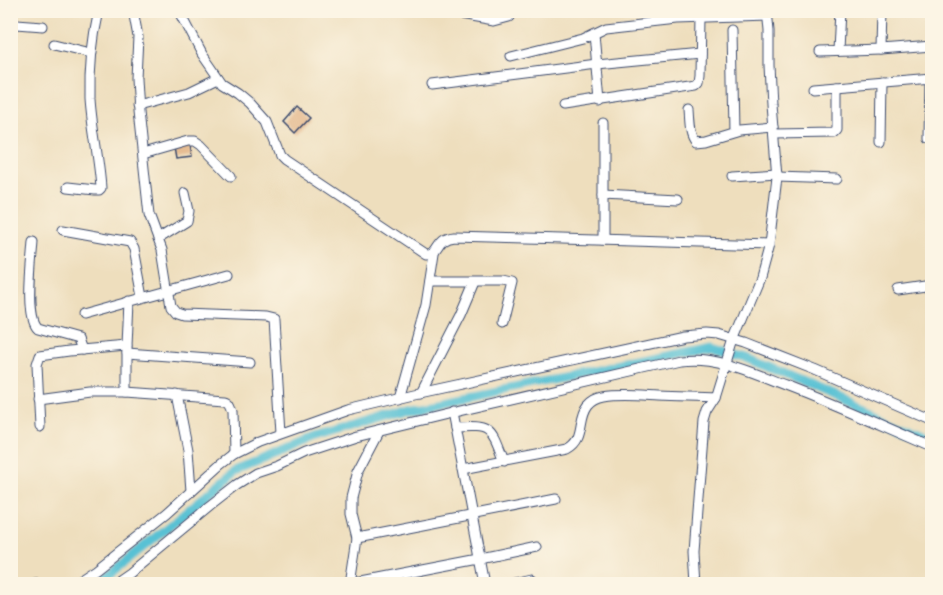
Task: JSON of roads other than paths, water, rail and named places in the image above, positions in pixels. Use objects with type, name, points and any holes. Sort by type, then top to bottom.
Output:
[{"type":"street","points":[[68,187],[95,190],[101,188],[90,100],[92,40],[99,10]]},
{"type":"street","points":[[133,10],[138,37],[137,106],[149,215],[162,250],[171,306],[176,312],[266,317],[274,320],[281,434]]},
{"type":"street","points":[[178,10],[197,47],[218,78],[263,117],[284,159],[419,250],[430,255],[434,253]]},
{"type":"street","points":[[431,10],[494,21],[508,17],[512,10]]},
{"type":"street","points":[[838,51],[840,10]]},
{"type":"street","points":[[881,51],[882,10]]},
{"type":"street","points":[[511,56],[583,38],[606,27],[768,13],[769,66],[777,175],[769,244],[762,271],[734,341],[716,398],[704,422],[694,551],[696,585]]},
{"type":"street","points":[[563,106],[696,86],[700,76],[700,18]]},
{"type":"street","points":[[10,29],[17,24],[43,26]]},
{"type":"street","points":[[732,30],[734,131]]},
{"type":"street","points":[[594,33],[600,102]]},
{"type":"street","points":[[54,44],[91,53]]},
{"type":"street","points":[[820,52],[881,51],[933,46]]},
{"type":"street","points":[[432,85],[597,64],[700,54]]},
{"type":"street","points":[[137,106],[189,92],[218,78]]},
{"type":"street","points":[[813,88],[931,78],[929,139]]},
{"type":"street","points":[[881,142],[882,82]]},
{"type":"street","points":[[689,110],[691,131],[696,141],[734,131],[834,133],[837,130],[837,86]]},
{"type":"street","points":[[603,123],[603,240]]},
{"type":"street","points":[[143,154],[195,141],[231,176]]},
{"type":"street","points":[[732,176],[777,175],[837,179]]},
{"type":"street","points":[[158,239],[187,221],[189,211],[185,193]]},
{"type":"street","points":[[603,195],[678,199]]},
{"type":"street","points":[[63,230],[130,242],[134,249],[143,297]]},
{"type":"street","points":[[400,398],[426,305],[434,253],[446,237],[769,244]]},
{"type":"street","points":[[34,242],[31,302],[35,325],[38,328],[78,339],[82,350]]},
{"type":"street","points":[[81,315],[229,274]]},
{"type":"street","points":[[430,281],[512,283],[502,324]]},
{"type":"street","points":[[421,393],[461,315],[475,282]]},
{"type":"street","points":[[898,290],[933,285]]},
{"type":"street","points":[[127,392],[129,301]]},
{"type":"street","points":[[74,585],[160,518],[221,464],[234,454],[258,442],[348,410],[683,336],[719,335],[746,343],[933,421]]},
{"type":"street","points":[[40,427],[37,364],[40,355],[82,350],[127,350],[250,362]]},
{"type":"street","points":[[113,585],[210,506],[255,473],[277,466],[304,453],[379,430],[679,360],[700,358],[727,362],[805,392],[933,447]]},
{"type":"street","points":[[38,399],[90,392],[127,392],[228,400],[232,410],[234,454]]},
{"type":"street","points":[[463,469],[573,446],[578,440],[585,409],[596,398],[637,394],[716,398]]},
{"type":"street","points":[[177,395],[188,450],[191,491]]},
{"type":"street","points":[[452,412],[485,585]]},
{"type":"street","points":[[455,428],[487,429],[493,434],[504,462]]},
{"type":"street","points":[[379,430],[358,471],[351,498],[351,514],[357,537],[350,584],[537,547]]},
{"type":"street","points":[[357,537],[556,499]]},
{"type":"street","points":[[510,585],[532,579]]},
{"type":"street","points":[[34,585],[56,585]]},
{"type":"waterway","points":[[98,584],[236,471],[315,438],[411,409],[712,347],[747,358],[932,437]]}]
